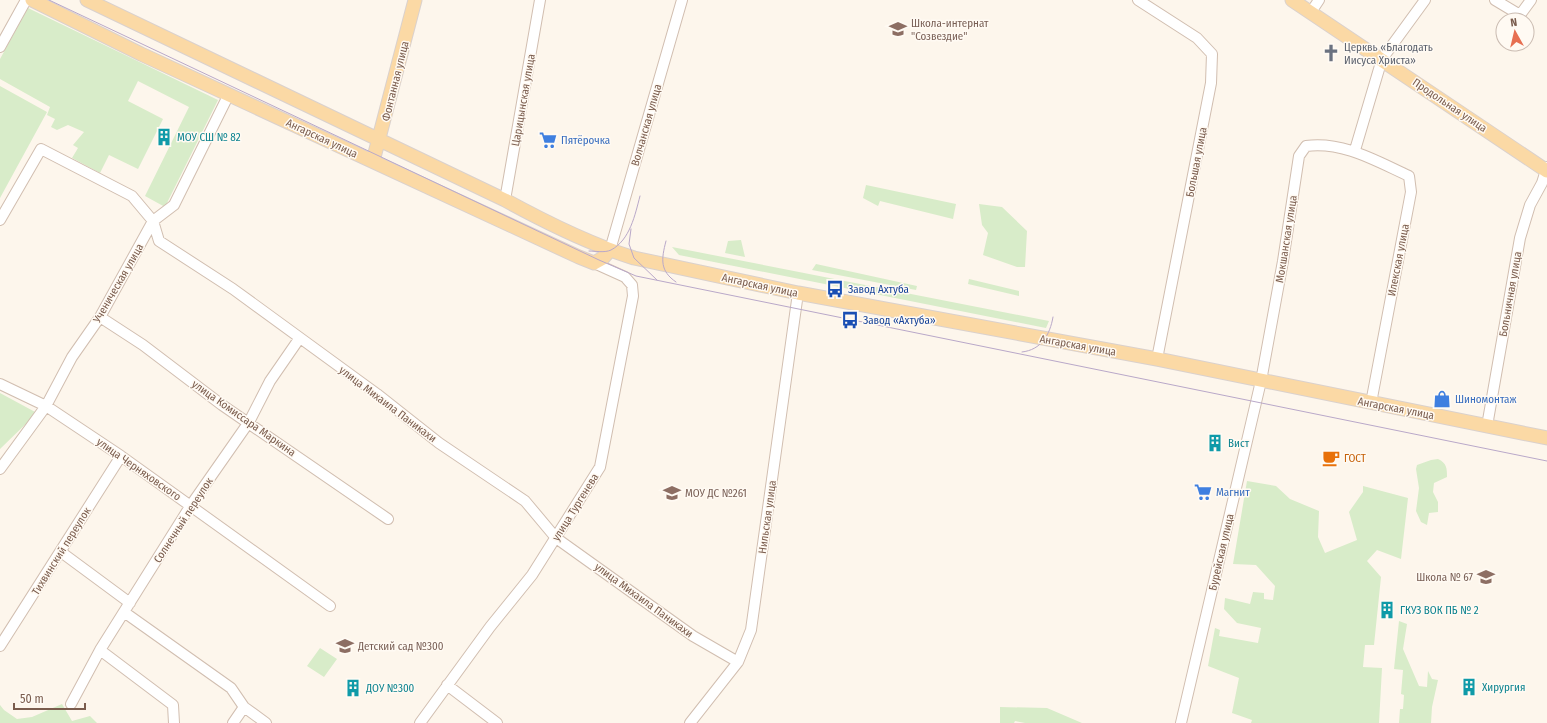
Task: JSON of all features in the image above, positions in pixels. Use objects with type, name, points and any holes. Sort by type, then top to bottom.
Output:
[{"type":"main road","name":"Ангарская улица","points":[[32,0],[373,162],[603,260],[634,258],[798,293],[1157,359],[1547,438]]},
{"type":"main road","name":"Ангарская улица","points":[[87,0],[505,200],[556,228],[603,260]]},
{"type":"main road","name":"Продольная улица","points":[[1292,0],[1546,169]]},
{"type":"main road","name":"Фонтанная улица","points":[[373,162],[380,140],[414,1]]},
{"type":"street","points":[[0,47],[26,0]]},
{"type":"street","name":"Царицынская улица","points":[[505,200],[540,0]]},
{"type":"street","name":"Волчанская улица","points":[[603,260],[682,0]]},
{"type":"street","name":"Большая улица","points":[[1138,0],[1197,38],[1212,54],[1211,83],[1157,359]]},
{"type":"street","points":[[1311,12],[1319,0]]},
{"type":"street","points":[[1354,150],[1382,59],[1425,0]]},
{"type":"street","points":[[1495,0],[1520,15],[1531,0]]},
{"type":"street","name":"Ученическая улица","points":[[0,469],[46,406],[72,357],[100,317],[153,221],[174,205],[229,94]]},
{"type":"street","name":"Мокшанская улица","points":[[1261,381],[1283,261],[1299,156],[1306,146],[1318,145],[1354,150]]},
{"type":"street","name":"улица Михаила Паникахи","points":[[0,220],[41,149],[132,196],[153,221],[159,240],[233,290],[377,394],[439,443],[525,501],[556,538],[692,636],[738,662]]},
{"type":"street","name":"Илекская улица","points":[[1354,150],[1409,176],[1411,192],[1372,403]]},
{"type":"street","name":"Больничная улица","points":[[1487,426],[1520,238],[1530,206],[1542,183],[1546,169]]},
{"type":"street","name":"улица Тургенева","points":[[420,723],[446,685],[532,574],[600,467],[632,296],[632,285],[625,277],[603,260]]},
{"type":"street","name":"Нильская улица","points":[[690,723],[738,662],[751,630],[798,293]]},
{"type":"street","name":"улица Комиссара Маркина","points":[[100,317],[143,345],[206,393],[388,519]]},
{"type":"street","name":"Солнечный переулок","points":[[71,704],[100,650],[191,506],[249,422],[270,381],[299,339]]},
{"type":"street","name":"Бурейская улица","points":[[1182,723],[1261,381]]},
{"type":"street","name":"улица Черняховского","points":[[0,384],[46,406],[121,456],[330,606]]},
{"type":"street","name":"Тихвинский переулок","points":[[0,646],[121,456]]},
{"type":"street","points":[[61,552],[130,603]]},
{"type":"street","points":[[124,612],[231,688],[244,707],[266,723]]},
{"type":"street","points":[[100,650],[173,706],[174,723]]},
{"type":"street","points":[[446,685],[497,723]]},
{"type":"street","points":[[233,723],[244,707]]},
{"type":"green space","points":[[28,8],[218,100],[165,207],[145,196],[189,107],[138,81],[128,101],[163,119],[138,169],[109,155],[100,173],[72,158],[78,148],[73,145],[84,132],[68,125],[57,130],[51,127],[55,119],[47,115],[50,107],[0,79],[0,59]]},
{"type":"green space","points":[[0,86],[47,112],[0,198]]},
{"type":"green space","points":[[866,185],[956,204],[953,219],[880,201],[878,206],[863,198]]},
{"type":"green space","points":[[979,204],[1002,207],[1027,231],[1025,267],[1017,267],[983,255],[988,233],[982,225]]},
{"type":"green space","points":[[741,240],[745,257],[725,253],[728,241]]},
{"type":"green space","points":[[672,247],[1049,321],[1046,328],[679,255]]},
{"type":"green space","points":[[816,264],[917,286],[916,290],[812,270]]},
{"type":"green space","points":[[969,279],[1019,291],[1019,296],[968,284]]},
{"type":"green space","points":[[0,393],[37,413],[0,449]]},
{"type":"green space","points":[[1438,459],[1445,464],[1447,469],[1447,477],[1434,483],[1433,492],[1438,502],[1438,512],[1429,513],[1427,525],[1421,522],[1416,511],[1419,488],[1416,469],[1417,465]]},
{"type":"green space","points":[[1247,481],[1276,486],[1290,499],[1319,511],[1318,537],[1325,553],[1357,540],[1349,512],[1363,492],[1363,486],[1408,498],[1401,559],[1377,550],[1367,561],[1381,577],[1374,645],[1365,645],[1363,667],[1382,668],[1379,723],[1251,723],[1252,720],[1232,713],[1239,678],[1208,666],[1215,628],[1220,630],[1219,636],[1258,643],[1261,628],[1237,623],[1224,609],[1225,598],[1250,604],[1253,592],[1264,593],[1264,599],[1273,600],[1275,586],[1256,565],[1233,564]]},
{"type":"green space","points":[[1399,621],[1407,624],[1403,649],[1419,686],[1427,687],[1428,671],[1432,679],[1438,680],[1432,707],[1431,723],[1399,723],[1400,709],[1403,709],[1404,695],[1401,694],[1403,670],[1394,669]]},
{"type":"green space","points":[[320,648],[337,659],[324,677],[307,666]]},
{"type":"green space","points":[[62,704],[72,721],[90,716],[97,723],[0,723],[0,705],[4,710],[17,719],[32,717]]},
{"type":"green space","points":[[1000,707],[1047,708],[1082,723],[1025,723],[1015,721],[1014,723],[1000,723]]},
{"type":"tram line","points":[[49,0],[599,260],[636,276],[1547,461]]},
{"type":"tram line","points":[[589,251],[609,251],[623,240],[631,226],[640,196]]},
{"type":"tram line","points":[[631,229],[629,244],[634,258],[657,280]]},
{"type":"tram line","points":[[666,241],[663,254],[664,269],[676,282]]},
{"type":"tram line","points":[[1022,352],[1029,351],[1044,340],[1050,330],[1053,317]]},
{"type":"place","name":"Школа-интернат \"Созвездие\"","points":[[898,29]]},
{"type":"place","name":"Церквь «Благодать Иисуса Христа»","points":[[1331,53]]},
{"type":"place","name":"МОУ СШ № 82","points":[[164,137]]},
{"type":"place","name":"Пятёрочка","points":[[548,140]]},
{"type":"place","name":"Завод Ахтуба","points":[[835,289]]},
{"type":"place","name":"Завод «Ахтуба»","points":[[850,320]]},
{"type":"place","name":"Шиномонтаж","points":[[1442,399]]},
{"type":"place","name":"Вист","points":[[1215,443]]},
{"type":"place","name":"ГОСТ","points":[[1331,458]]},
{"type":"place","name":"Магнит","points":[[1203,492]]},
{"type":"place","name":"МОУ ДС №261","points":[[672,493]]},
{"type":"place","name":"Школа № 67","points":[[1486,577]]},
{"type":"place","name":"ГКУЗ ВОК ПБ № 2","points":[[1387,610]]},
{"type":"place","name":"Детский сад №300","points":[[345,646]]},
{"type":"place","name":"Хирургия","points":[[1469,687]]},
{"type":"place","name":"ДОУ №300","points":[[353,688]]}]
